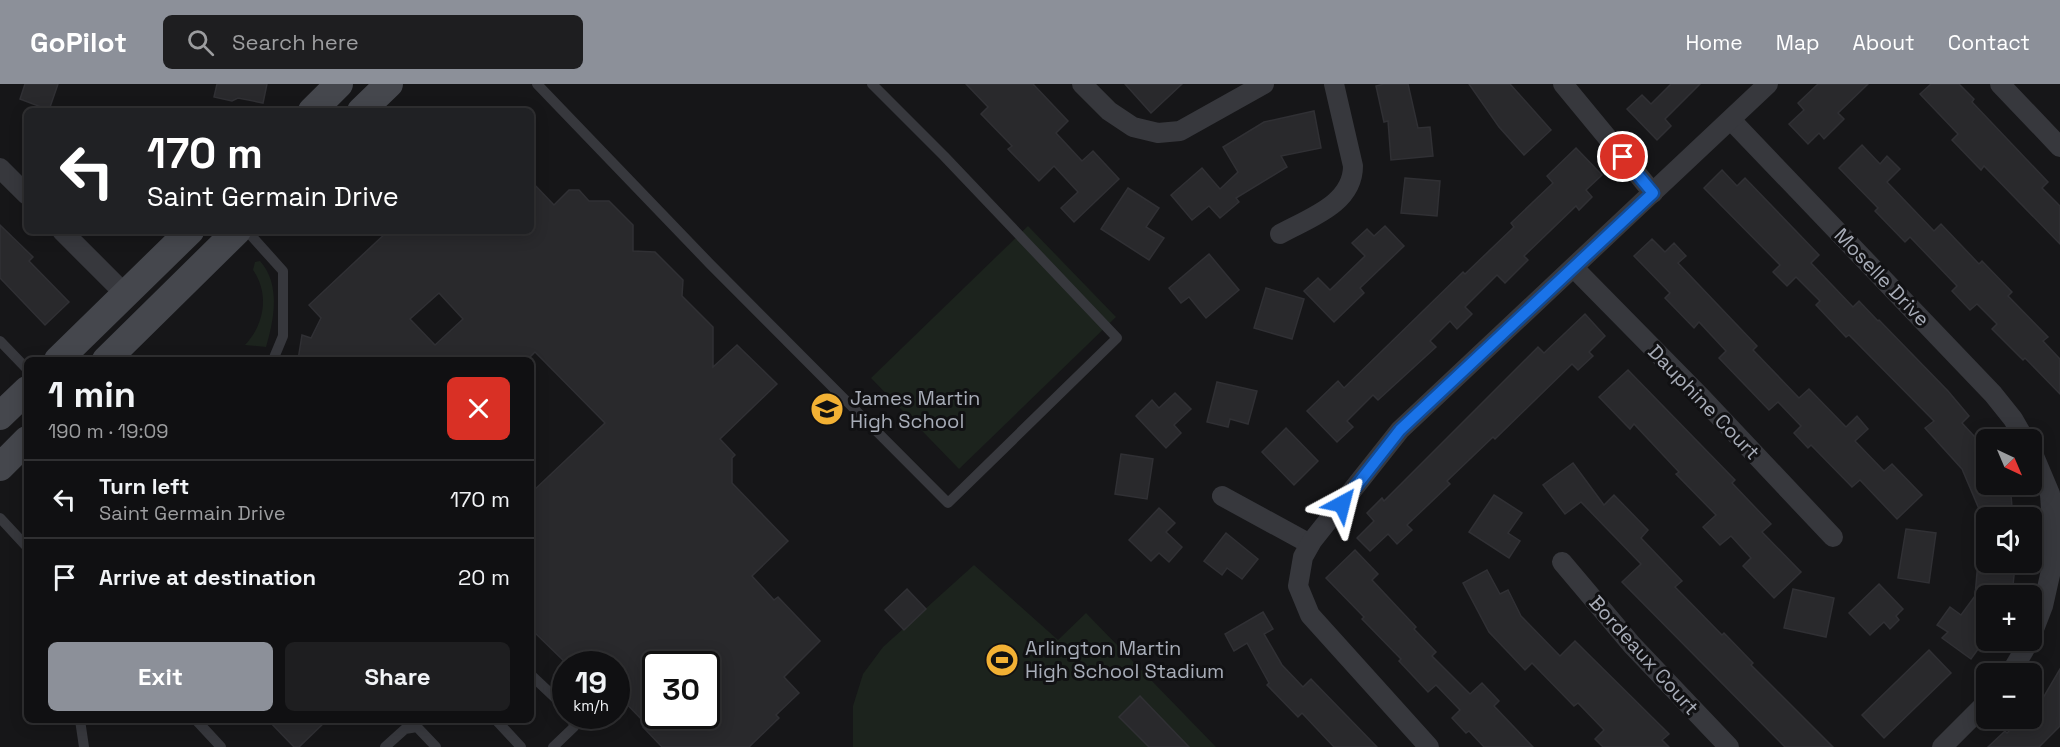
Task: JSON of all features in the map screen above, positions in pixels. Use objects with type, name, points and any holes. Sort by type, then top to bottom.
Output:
[{"type":"main road","points":[[315,108],[339,84]]},
{"type":"main road","points":[[364,108],[388,84]]},
{"type":"main road","points":[[61,357],[187,234]]},
{"type":"main road","points":[[109,357],[224,237]]},
{"type":"main road","points":[[0,416],[24,393]]},
{"type":"main road","points":[[0,467],[24,443]]},
{"type":"street","points":[[1082,84],[1108,111],[1133,127],[1158,133],[1179,131],[1264,84]]},
{"type":"street","points":[[1280,234],[1339,201],[1348,189],[1353,176],[1353,166],[1334,84]]},
{"type":"street","points":[[1563,84],[1653,193]]},
{"type":"street","points":[[1429,747],[1310,615],[1298,586],[1303,557],[1310,544],[1400,430],[1768,84]]},
{"type":"street","points":[[2000,84],[2060,147]]},
{"type":"street","name":"Moselle Drive","points":[[1731,120],[1994,394],[2019,429]]},
{"type":"street","points":[[0,168],[24,192]]},
{"type":"street","points":[[65,234],[125,294]]},
{"type":"street","name":"Dauphine Court","points":[[1574,267],[1833,537]]},
{"type":"street","points":[[2042,475],[2050,494],[2054,557],[2042,609]]},
{"type":"street","points":[[1222,496],[1310,544]]},
{"type":"street","name":"Bordeaux Court","points":[[1562,562],[1632,645],[1729,747]]},
{"type":"street","points":[[1942,747],[1976,713]]},
{"type":"lane","points":[[537,84],[948,503],[1117,339],[944,156],[872,84]]},
{"type":"lane","points":[[250,234],[283,271],[283,336],[274,357]]},
{"type":"lane","points":[[0,341],[24,366]]},
{"type":"lane","points":[[0,518],[24,543]]},
{"type":"lane","points":[[534,678],[552,695]]},
{"type":"lane","points":[[80,723],[84,747]]},
{"type":"lane","points":[[199,723],[221,747]]},
{"type":"lane","points":[[499,723],[521,747]]},
{"type":"lane","points":[[385,747],[405,729],[417,727],[436,747]]},
{"type":"lane","points":[[553,747],[571,729]]},
{"type":"shaded area","points":[[1028,226],[1116,317],[959,469],[871,378]]},
{"type":"shaded area","points":[[260,261],[271,280],[274,302],[266,347],[245,345],[257,328],[263,309],[262,289],[253,270],[255,262]]},
{"type":"shaded area","name":"Arlington Martin High School Stadium","points":[[974,565],[1058,640],[1086,613],[1216,747],[853,747],[853,706],[863,674],[883,647]]},
{"type":"building","points":[[25,84],[58,84],[50,108],[20,99]]},
{"type":"building","points":[[217,84],[267,84],[263,103],[238,98],[232,101],[214,97]]},
{"type":"building","points":[[966,84],[1033,84],[1068,121],[1056,133],[1082,161],[1093,151],[1119,179],[1074,222],[1061,208],[1078,192],[1054,166],[1039,181],[1008,149],[1012,146],[981,114],[988,107]]},
{"type":"building","points":[[1125,84],[1182,84],[1151,113]]},
{"type":"building","points":[[1408,84],[1418,128],[1430,127],[1433,156],[1391,160],[1388,121],[1384,122],[1376,86]]},
{"type":"building","points":[[1469,84],[1510,84],[1551,130],[1524,155],[1499,127]]},
{"type":"building","points":[[1671,84],[1700,84],[1665,119],[1671,126],[1657,140],[1627,109],[1642,95],[1651,104]]},
{"type":"building","points":[[1818,84],[1868,84],[1838,113],[1844,119],[1824,139],[1819,133],[1808,144],[1789,124],[1804,110],[1798,103]]},
{"type":"building","points":[[1931,84],[1959,84],[1974,99],[1972,102],[2048,182],[2042,188],[2060,206],[2060,244],[1984,166],[1981,170],[1952,140],[1958,134],[1920,94]]},
{"type":"building","points":[[1314,111],[1321,148],[1281,156],[1287,167],[1236,198],[1239,202],[1220,218],[1209,206],[1192,220],[1171,195],[1202,168],[1220,189],[1238,172],[1223,147],[1264,122]]},
{"type":"building","points":[[1862,145],[1880,164],[1887,156],[1900,169],[1887,182],[1934,231],[1941,224],[1979,264],[1982,261],[2012,292],[2008,296],[2048,337],[2043,341],[2060,359],[2060,394],[2025,358],[2023,360],[1992,329],[1997,324],[1977,304],[1970,310],[1952,291],[1957,286],[1910,237],[1905,242],[1875,211],[1878,208],[1839,168]]},
{"type":"building","points":[[1576,148],[1602,175],[1586,190],[1592,197],[1579,210],[1576,206],[1524,256],[1528,260],[1505,283],[1497,275],[1465,307],[1472,314],[1457,329],[1450,321],[1430,341],[1436,347],[1378,400],[1373,395],[1347,421],[1353,427],[1337,442],[1307,411],[1338,381],[1344,388],[1463,272],[1465,274],[1514,227],[1511,223],[1553,183],[1547,176]]},
{"type":"building","points":[[1722,170],[1737,186],[1745,178],[1819,255],[1811,263],[1853,307],[1859,301],[1879,320],[1969,416],[1962,423],[1976,438],[1976,495],[2011,495],[2012,507],[1978,507],[1962,469],[1925,428],[1934,421],[1849,335],[1846,337],[1816,305],[1820,301],[1796,277],[1787,286],[1773,272],[1780,265],[1704,188]]},
{"type":"building","points":[[1405,178],[1440,181],[1437,216],[1401,213]]},
{"type":"building","points":[[534,184],[554,205],[569,190],[579,190],[589,201],[609,201],[633,225],[633,251],[655,252],[683,280],[682,296],[713,327],[713,367],[737,345],[777,384],[720,439],[735,455],[732,458],[732,483],[788,541],[752,576],[774,600],[778,597],[820,641],[784,677],[799,693],[776,715],[779,718],[749,747],[662,747],[645,729],[720,729],[720,651],[642,651],[642,720],[630,707],[630,651],[554,651],[534,632],[534,490],[605,423],[535,352],[530,357],[298,357],[302,335],[311,338],[321,318],[309,305],[385,234],[534,234]],"holes":[[[439,293],[463,319],[435,345],[410,319]]]},
{"type":"building","points":[[1128,188],[1159,208],[1146,227],[1164,238],[1149,260],[1101,229]]},
{"type":"building","points":[[0,225],[33,257],[29,261],[69,302],[45,325],[0,278]]},
{"type":"building","points":[[1385,226],[1404,246],[1360,288],[1364,293],[1334,322],[1304,291],[1318,278],[1330,290],[1365,256],[1352,243],[1367,229],[1374,236]]},
{"type":"building","points":[[1652,239],[1665,252],[1674,243],[1686,256],[1678,263],[1757,346],[1753,350],[1799,398],[1809,389],[1846,427],[1857,416],[1868,429],[1855,441],[1884,471],[1892,464],[1922,495],[1897,519],[1860,480],[1852,487],[1811,445],[1808,448],[1794,433],[1801,426],[1778,402],[1769,410],[1719,358],[1726,351],[1699,322],[1694,328],[1665,298],[1670,293],[1634,256]]},
{"type":"building","points":[[1209,254],[1239,290],[1206,318],[1189,297],[1181,303],[1169,288]]},
{"type":"building","points":[[1266,288],[1304,299],[1292,339],[1254,328]]},
{"type":"building","points":[[1585,314],[1605,336],[1589,352],[1593,356],[1578,370],[1572,364],[1495,439],[1493,437],[1447,481],[1450,484],[1407,525],[1412,530],[1397,544],[1388,534],[1370,551],[1357,538],[1374,521],[1367,513],[1382,498],[1384,501],[1538,347],[1544,353]]},
{"type":"building","points":[[1628,370],[1735,480],[1732,483],[1771,524],[1762,532],[1801,572],[1774,598],[1743,566],[1751,558],[1731,536],[1720,545],[1703,527],[1716,515],[1676,474],[1679,472],[1634,424],[1630,429],[1599,397]]},
{"type":"building","points":[[1217,382],[1257,391],[1248,424],[1230,419],[1228,427],[1207,422]]},
{"type":"building","points":[[1175,393],[1191,409],[1174,425],[1181,433],[1166,448],[1136,416],[1152,400],[1159,408]]},
{"type":"building","points":[[1286,428],[1318,461],[1294,485],[1262,452]]},
{"type":"building","points":[[1121,454],[1153,459],[1147,499],[1115,494]]},
{"type":"building","points":[[1573,463],[1604,505],[1614,495],[1648,530],[1641,538],[1682,581],[1675,587],[1722,635],[1724,633],[1753,663],[1751,665],[1833,747],[1785,747],[1622,582],[1641,564],[1581,502],[1565,514],[1543,485]]},
{"type":"building","points":[[1494,495],[1522,513],[1508,533],[1520,541],[1509,558],[1469,532]]},
{"type":"building","points":[[1159,508],[1175,523],[1166,532],[1182,547],[1169,562],[1159,553],[1151,561],[1129,540]]},
{"type":"building","points":[[1906,529],[1936,533],[1929,583],[1898,578]]},
{"type":"building","points":[[1226,533],[1258,559],[1242,579],[1227,568],[1222,575],[1204,561]]},
{"type":"building","points":[[1355,550],[1378,574],[1372,580],[1436,652],[1432,656],[1470,694],[1482,683],[1499,701],[1494,706],[1533,747],[1484,747],[1452,718],[1460,710],[1436,685],[1428,692],[1399,661],[1401,659],[1326,578]]},
{"type":"building","points":[[1487,570],[1500,594],[1508,590],[1521,616],[1560,656],[1575,641],[1669,734],[1662,740],[1669,747],[1603,747],[1595,739],[1604,730],[1578,703],[1574,706],[1532,663],[1525,670],[1489,632],[1463,583]]},
{"type":"building","points":[[1977,573],[2014,573],[2013,585],[1976,585],[1977,651],[1971,659],[1942,638],[1948,632],[1937,625],[1950,607],[1961,615],[1975,596]]},
{"type":"building","points":[[1879,584],[1903,609],[1896,616],[1899,620],[1890,629],[1884,622],[1870,635],[1849,613]]},
{"type":"building","points":[[907,589],[926,609],[904,630],[885,610]]},
{"type":"building","points":[[1793,589],[1834,598],[1826,637],[1784,628]]},
{"type":"building","points":[[1263,612],[1273,629],[1264,634],[1282,665],[1303,687],[1311,679],[1377,747],[1334,747],[1302,713],[1298,717],[1267,685],[1269,683],[1247,643],[1234,651],[1225,634]]},
{"type":"building","points":[[1929,650],[1951,673],[1884,738],[1862,715]]},
{"type":"building","points":[[2060,669],[2060,726],[2039,747],[1988,747],[2005,731],[2007,733],[2011,729],[2042,729],[2043,698]]},
{"type":"building","points":[[1140,696],[1189,747],[1149,747],[1119,717]]},
{"type":"building","points":[[271,723],[324,723],[299,747],[294,747]]},
{"type":"place","name":"James Martin High School","points":[[827,409]]},
{"type":"place","name":"Arlington Martin High School Stadium","points":[[1002,660]]},
{"type":"route","points":[[1342,504],[1400,430],[1653,193],[1623,157]]}]
